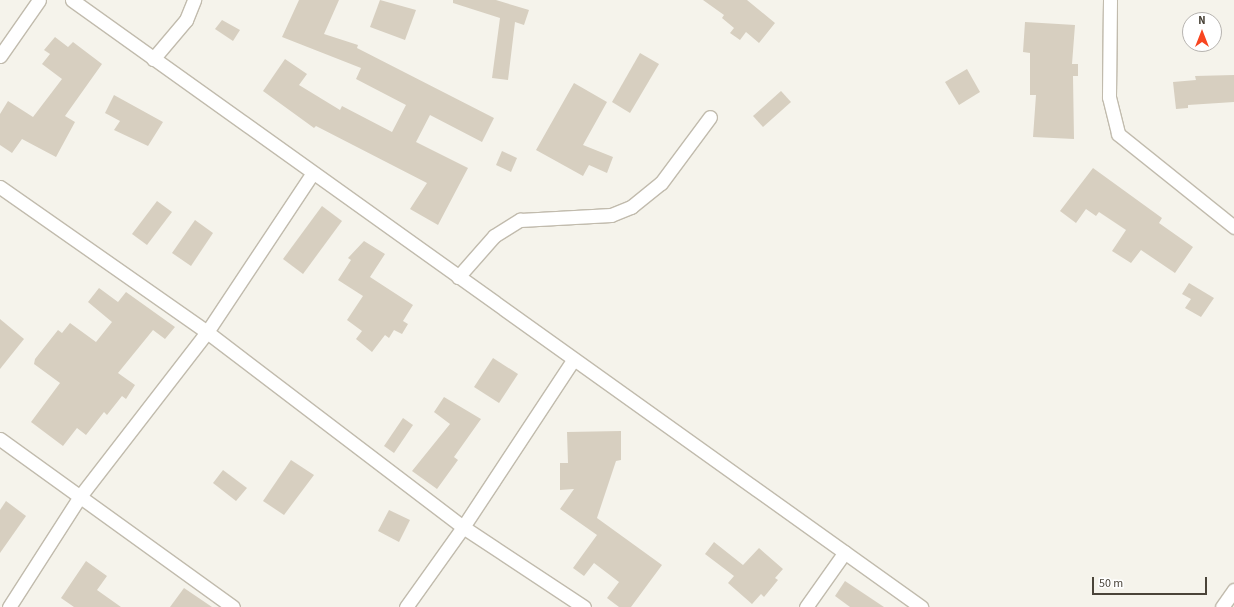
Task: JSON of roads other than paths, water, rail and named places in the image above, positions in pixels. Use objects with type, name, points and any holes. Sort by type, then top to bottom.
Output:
[{"type":"street","points":[[0,56],[39,0]]},
{"type":"street","points":[[72,0],[312,174],[921,607]]},
{"type":"street","points":[[153,59],[186,20],[194,0]]},
{"type":"street","points":[[1110,0],[1109,97],[1118,134],[1234,227]]},
{"type":"street","points":[[458,277],[494,236],[520,220],[611,215],[632,207],[661,183],[710,117]]},
{"type":"street","points":[[9,607],[81,495],[207,332],[312,174]]},
{"type":"street","points":[[0,187],[207,332],[463,527],[584,607]]},
{"type":"street","points":[[406,607],[463,527],[573,360]]},
{"type":"street","points":[[0,439],[81,495],[233,607]]},
{"type":"street","points":[[806,607],[845,552]]},
{"type":"street","points":[[1222,607],[1234,590]]}]
